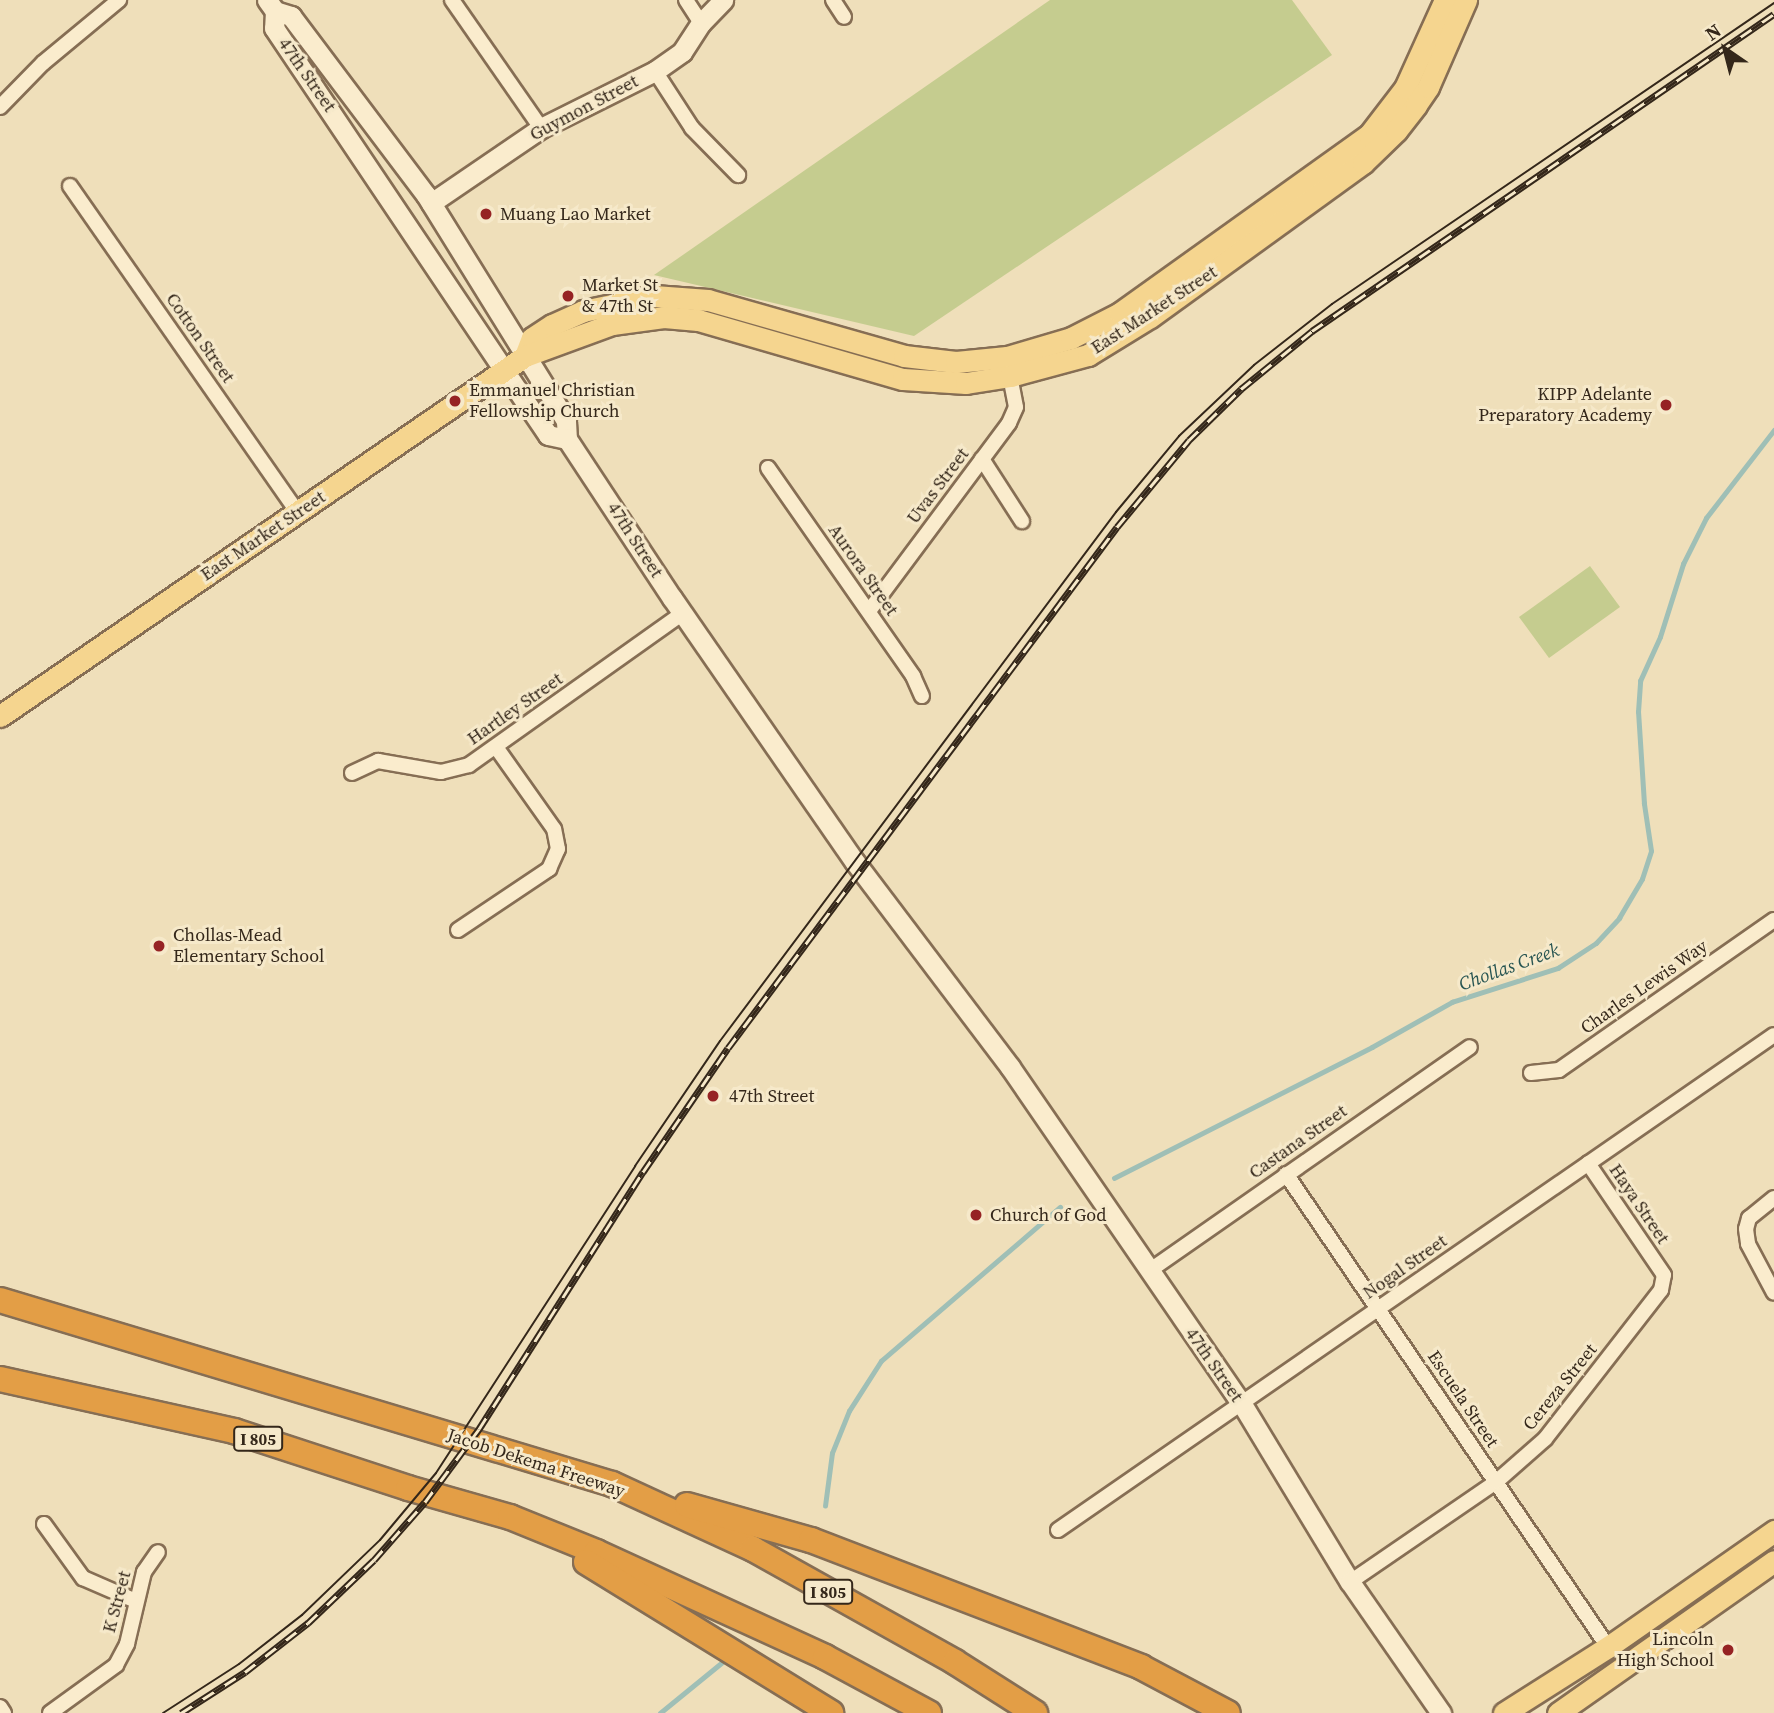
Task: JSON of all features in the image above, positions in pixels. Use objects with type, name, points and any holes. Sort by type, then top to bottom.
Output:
[{"type":"highway","points":[[0,1282],[150,1346]]},
{"type":"highway","name":"Jacob Dekema Freeway","points":[[0,1300],[612,1484],[753,1549],[954,1662],[1035,1713]]},
{"type":"highway","name":"I 805","points":[[0,1379],[234,1431],[408,1488],[510,1517],[596,1552],[825,1657],[929,1713]]},
{"type":"highway","points":[[612,1484],[811,1540],[1141,1667],[1228,1713]]},
{"type":"highway","points":[[510,1517],[831,1713]]},
{"type":"main road","name":"Guymon Street","points":[[431,204],[541,128],[655,71],[682,52],[701,23],[723,0]]},
{"type":"main road","name":"East Market Street","points":[[525,356],[532,338],[552,325],[583,311],[654,296],[708,300],[904,356],[956,362],[1007,357],[1071,338],[1103,324],[1369,135],[1405,88],[1445,0]]},
{"type":"main road","name":"East Market Street","points":[[0,716],[525,356],[612,324],[664,317],[698,320],[747,332],[828,360],[904,379],[966,383],[1064,363],[1112,342],[1363,163],[1396,131],[1428,87],[1466,0]]},
{"type":"main road","name":"47th Street","points":[[271,6],[291,16],[431,204],[566,421],[567,439],[683,613],[856,862],[1010,1068],[1241,1404],[1350,1582],[1441,1713]]},
{"type":"main road","name":"47th Street","points":[[271,6],[274,28],[548,435],[567,439]]},
{"type":"main road","points":[[1010,376],[1014,368],[1079,346],[1103,324]]},
{"type":"main road","points":[[1504,1713],[1608,1647],[1774,1531]]},
{"type":"main road","points":[[1558,1713],[1774,1562]]},
{"type":"street","points":[[0,107],[43,63],[119,0]]},
{"type":"street","points":[[452,0],[541,128]]},
{"type":"street","points":[[686,0],[701,23]]},
{"type":"street","points":[[833,0],[844,18]]},
{"type":"street","points":[[655,71],[692,128],[738,175]]},
{"type":"street","name":"Cotton Street","points":[[70,186],[298,513]]},
{"type":"street","name":"Uvas Street","points":[[869,611],[1009,424],[1016,407],[1010,376]]},
{"type":"street","points":[[982,460],[1022,521]]},
{"type":"street","name":"Aurora Street","points":[[768,468],[914,676],[922,696]]},
{"type":"street","name":"Hartley Street","points":[[352,773],[378,761],[441,772],[469,765],[683,613]]},
{"type":"street","points":[[458,930],[549,869],[558,849],[554,829],[496,747]]},
{"type":"street","name":"Charles Lewis Way","points":[[1531,1073],[1559,1070],[1774,920]]},
{"type":"street","name":"Nogal Street","points":[[1058,1530],[1774,1035]]},
{"type":"street","name":"Castana Street","points":[[1149,1271],[1469,1047]]},
{"type":"street","name":"Haya Street","points":[[1588,1163],[1659,1267]]},
{"type":"street","name":"Escuela Street","points":[[1286,1174],[1608,1647]]},
{"type":"street","points":[[1774,1198],[1749,1218],[1746,1229],[1748,1244],[1774,1293]]},
{"type":"street","name":"Cereza Street","points":[[1350,1582],[1496,1482],[1545,1439],[1661,1290],[1664,1275],[1659,1267]]},
{"type":"street","points":[[44,1524],[83,1578],[136,1601]]},
{"type":"street","name":"K Street","points":[[50,1713],[116,1665],[127,1644],[144,1572],[158,1552]]},
{"type":"street","points":[[0,1707],[4,1713]]},
{"type":"green space","points":[[1050,0],[1292,0],[1332,55],[914,336],[654,275]]},
{"type":"green space","points":[[1590,566],[1620,607],[1549,658],[1519,617]]},
{"type":"waterway","name":"Chollas Creek","points":[[1114,1178],[1372,1047],[1452,1002],[1558,968],[1596,943],[1619,918],[1642,879],[1651,851],[1644,804],[1638,712],[1640,681],[1660,637],[1683,564],[1706,518],[1774,430]]},
{"type":"waterway","points":[[825,1506],[832,1453],[849,1411],[881,1361],[1060,1207]]},
{"type":"waterway","name":"Chollas Creek","points":[[660,1713],[725,1660]]},
{"type":"tram line","points":[[163,1713],[239,1664],[302,1615],[380,1540],[436,1473],[635,1166],[720,1041],[1116,512],[1179,436],[1254,365],[1332,304],[1774,3]]},
{"type":"railway","points":[[181,1713],[245,1672],[308,1623],[374,1560],[425,1502],[479,1429],[643,1172],[728,1048],[1117,527],[1189,440],[1241,389],[1312,331],[1774,14]]},
{"type":"place","name":"Muang Lao Market","points":[[486,214]]},
{"type":"place","name":"Market St & 47th St","points":[[568,296]]},
{"type":"place","name":"Emmanuel Christian Fellowship Church","points":[[455,401]]},
{"type":"place","name":"KIPP Adelante Preparatory Academy","points":[[1666,405]]},
{"type":"place","name":"Chollas-Mead Elementary School","points":[[159,946]]},
{"type":"place","name":"47th Street","points":[[713,1096]]},
{"type":"place","name":"Church of God","points":[[976,1215]]},
{"type":"place","name":"Lincoln High School","points":[[1728,1650]]}]
